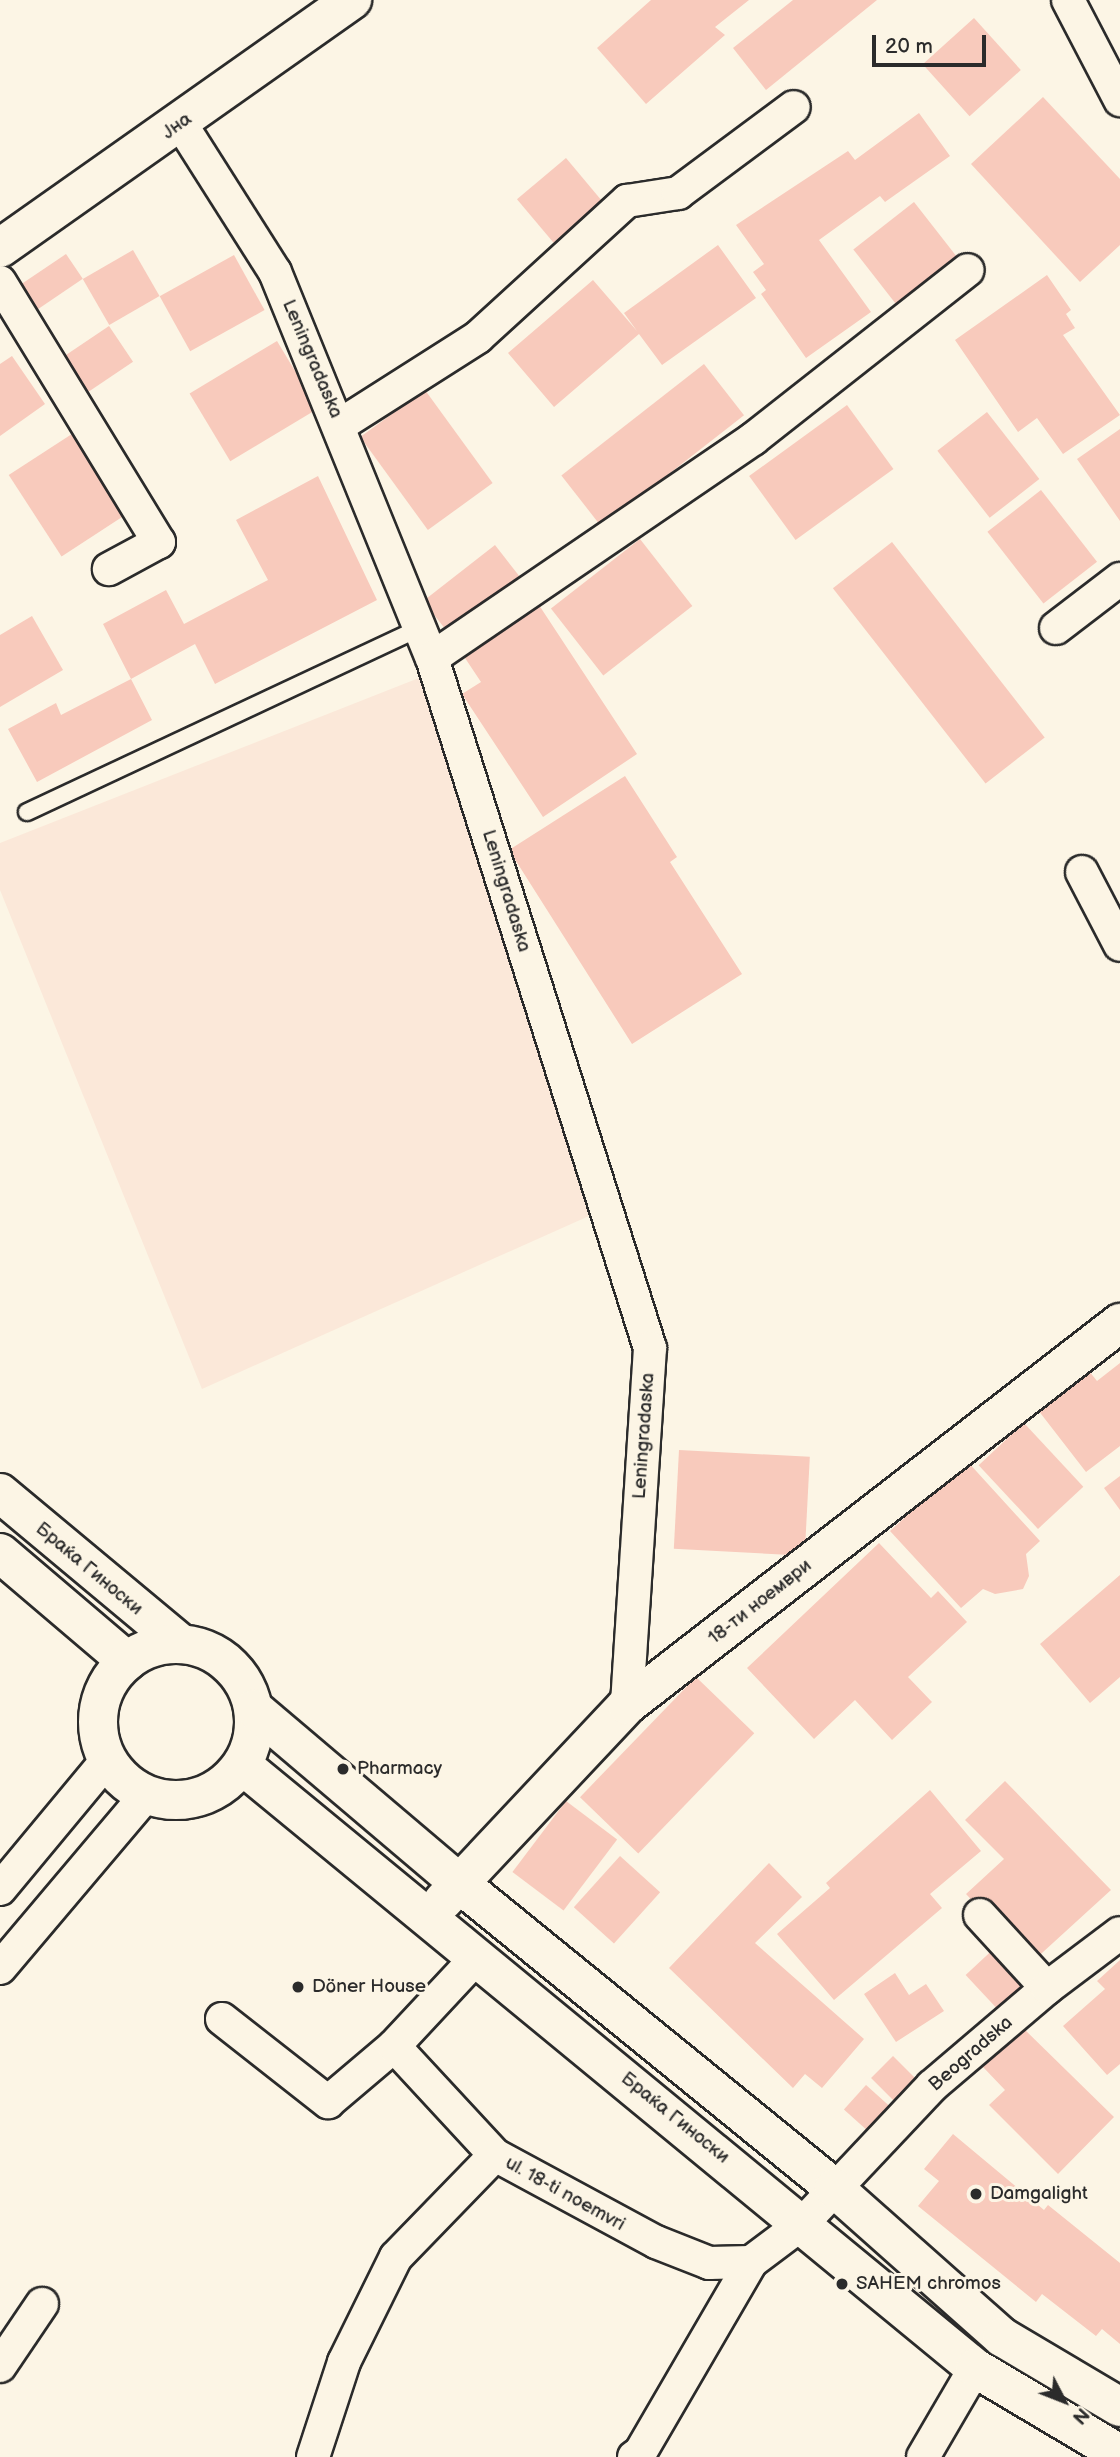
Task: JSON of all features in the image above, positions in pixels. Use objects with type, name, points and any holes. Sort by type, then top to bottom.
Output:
[{"type":"street","points":[[1068,0],[1120,100]]},
{"type":"street","name":"Јна","points":[[0,248],[181,124],[328,7]]},
{"type":"street","points":[[340,425],[478,337],[627,201],[678,193],[794,107]]},
{"type":"street","name":"Leningradaska","points":[[181,124],[275,272],[340,425],[432,658],[650,1348],[627,1704]]},
{"type":"street","points":[[432,658],[753,439],[968,270]]},
{"type":"street","points":[[0,282],[159,542],[109,569]]},
{"type":"street","points":[[1056,628],[1120,579]]},
{"type":"street","points":[[1082,872],[1120,944]]},
{"type":"street","name":"18-ти ноември","points":[[430,1915],[627,1704],[1120,1323]]},
{"type":"street","name":"Браќа Гиноски","points":[[0,1493],[180,1643]]},
{"type":"street","points":[[0,1553],[127,1661]]},
{"type":"street","name":"Браќа Гиноски","points":[[180,1643],[206,1649],[229,1662],[246,1684],[254,1709],[255,1729],[242,1765],[224,1785],[200,1797],[173,1801],[146,1795],[123,1780],[107,1760],[98,1734],[99,1706],[109,1681],[127,1661],[160,1644],[180,1643]]},
{"type":"street","name":"Браќа Гиноски","points":[[254,1709],[460,1884],[834,2188],[1002,2337],[1120,2407]]},
{"type":"street","points":[[0,1889],[107,1760]]},
{"type":"street","name":"Браќа Гиноски","points":[[242,1765],[430,1915],[975,2368],[1120,2454]]},
{"type":"street","points":[[0,1968],[146,1795]]},
{"type":"street","points":[[979,1915],[1047,1988]]},
{"type":"street","name":"Beogradska","points":[[834,2188],[932,2086],[1047,1988],[1120,1933]]},
{"type":"street","points":[[222,2019],[328,2102],[394,2046],[478,1956]]},
{"type":"street","points":[[394,2046],[495,2155]]},
{"type":"street","name":"ul. 18-ti noemvri","points":[[313,2457],[344,2362],[396,2257],[495,2155],[656,2242],[709,2263],[751,2262]]},
{"type":"street","points":[[634,2457],[751,2262],[803,2223],[834,2188]]},
{"type":"street","points":[[0,2366],[42,2304]]},
{"type":"street","points":[[923,2457],[975,2368]]},
{"type":"lane","points":[[27,812],[420,628]]},
{"type":"shaded area","points":[[429,674],[589,1216],[202,1389],[0,890],[0,843]]},
{"type":"building","points":[[651,0],[749,0],[715,27],[725,35],[646,104],[597,48]]},
{"type":"building","points":[[793,0],[877,0],[766,90],[733,48]]},
{"type":"building","points":[[974,18],[1021,70],[970,116],[923,64]]},
{"type":"building","points":[[1043,97],[1120,179],[1120,245],[1080,282],[971,164]]},
{"type":"building","points":[[919,113],[950,156],[885,202],[880,196],[819,240],[871,312],[806,358],[761,294],[766,290],[753,272],[764,264],[736,225],[848,151],[855,160]]},
{"type":"building","points":[[566,158],[603,202],[554,243],[517,199]]},
{"type":"building","points":[[914,202],[959,260],[898,307],[853,249]]},
{"type":"building","points":[[718,245],[756,298],[662,365],[639,334],[554,407],[508,353],[593,280],[637,331],[624,313]]},
{"type":"building","points":[[133,250],[160,296],[109,325],[83,279]]},
{"type":"building","points":[[66,254],[83,279],[30,315],[13,290]]},
{"type":"building","points":[[234,255],[265,310],[190,351],[160,296]]},
{"type":"building","points":[[1047,275],[1071,310],[1066,314],[1075,328],[1063,335],[1120,415],[1063,454],[1037,418],[1018,432],[955,340]]},
{"type":"building","points":[[109,326],[133,362],[80,397],[56,362]]},
{"type":"building","points":[[277,341],[318,409],[230,461],[190,394]]},
{"type":"building","points":[[12,356],[45,404],[0,436],[0,364]]},
{"type":"building","points":[[704,364],[744,415],[601,527],[561,475]]},
{"type":"building","points":[[425,390],[493,483],[428,530],[360,437]]},
{"type":"building","points":[[847,405],[893,469],[796,540],[749,476]]},
{"type":"building","points":[[987,412],[1039,479],[990,518],[937,451]]},
{"type":"building","points":[[1120,429],[1120,521],[1077,459]]},
{"type":"building","points":[[75,432],[128,513],[62,556],[9,475]]},
{"type":"building","points":[[318,476],[377,600],[215,684],[195,644],[131,679],[103,624],[166,590],[184,624],[268,580],[236,520]]},
{"type":"building","points":[[1041,490],[1097,562],[1043,604],[987,532]]},
{"type":"building","points":[[640,539],[692,606],[603,676],[551,609]]},
{"type":"building","points":[[892,542],[1045,737],[986,784],[833,588]]},
{"type":"building","points":[[495,545],[523,581],[452,637],[423,601]]},
{"type":"building","points":[[535,599],[637,754],[543,817],[462,694],[481,682],[459,649]]},
{"type":"building","points":[[32,616],[63,670],[0,707],[0,635]]},
{"type":"building","points":[[131,679],[152,720],[37,782],[8,729],[56,703],[61,715]]},
{"type":"building","points":[[625,776],[677,857],[670,862],[742,974],[632,1044],[509,850]]},
{"type":"building","points":[[1120,1363],[1120,1446],[1086,1472],[1038,1410],[1089,1371],[1097,1381]]},
{"type":"building","points":[[1024,1423],[1083,1487],[1038,1529],[979,1465]]},
{"type":"building","points":[[679,1450],[810,1457],[805,1556],[674,1549]]},
{"type":"building","points":[[967,1461],[1040,1541],[1026,1554],[1029,1576],[1023,1589],[995,1594],[983,1589],[961,1608],[890,1531]]},
{"type":"building","points":[[1120,1476],[1120,1510],[1104,1488]]},
{"type":"building","points":[[879,1543],[931,1598],[938,1591],[967,1622],[908,1677],[932,1702],[892,1740],[855,1700],[814,1739],[747,1668]]},
{"type":"building","points":[[1120,1575],[1120,1677],[1090,1703],[1040,1644]]},
{"type":"building","points":[[696,1677],[754,1733],[638,1853],[580,1797]]},
{"type":"building","points":[[1005,1781],[1111,1890],[1031,1963],[966,1894],[1004,1859],[965,1820]]},
{"type":"building","points":[[930,1790],[981,1851],[930,1894],[942,1908],[834,2000],[777,1934],[830,1888],[826,1883]]},
{"type":"building","points":[[566,1801],[617,1840],[564,1911],[512,1872]]},
{"type":"building","points":[[620,1856],[660,1892],[614,1943],[574,1907]]},
{"type":"building","points":[[769,1863],[802,1897],[755,1943],[864,2039],[822,2088],[805,2074],[793,2088],[669,1968]]},
{"type":"building","points":[[1000,1943],[1034,1980],[1000,2012],[966,1975]]},
{"type":"building","points":[[1120,1960],[1120,2064],[1107,2075],[1063,2026],[1105,1989],[1097,1981]]},
{"type":"building","points":[[895,1973],[909,1995],[926,1984],[944,2011],[896,2042],[864,1994]]},
{"type":"building","points":[[1022,2027],[1114,2117],[1058,2174],[989,2105],[1005,2090],[983,2067]]},
{"type":"building","points":[[893,2056],[922,2085],[900,2107],[871,2078]]},
{"type":"building","points":[[866,2085],[895,2111],[873,2136],[844,2110]]},
{"type":"building","points":[[953,2134],[1044,2210],[1048,2205],[1120,2263],[1120,2344],[1102,2329],[1096,2336],[1042,2294],[1036,2302],[918,2206],[939,2181],[924,2169]]},
{"type":"place","name":"Pharmacy","points":[[343,1769]]},
{"type":"place","name":"Döner House","points":[[298,1987]]},
{"type":"place","name":"Damgalight","points":[[976,2194]]},
{"type":"place","name":"SAHEM chromos","points":[[842,2284]]}]
